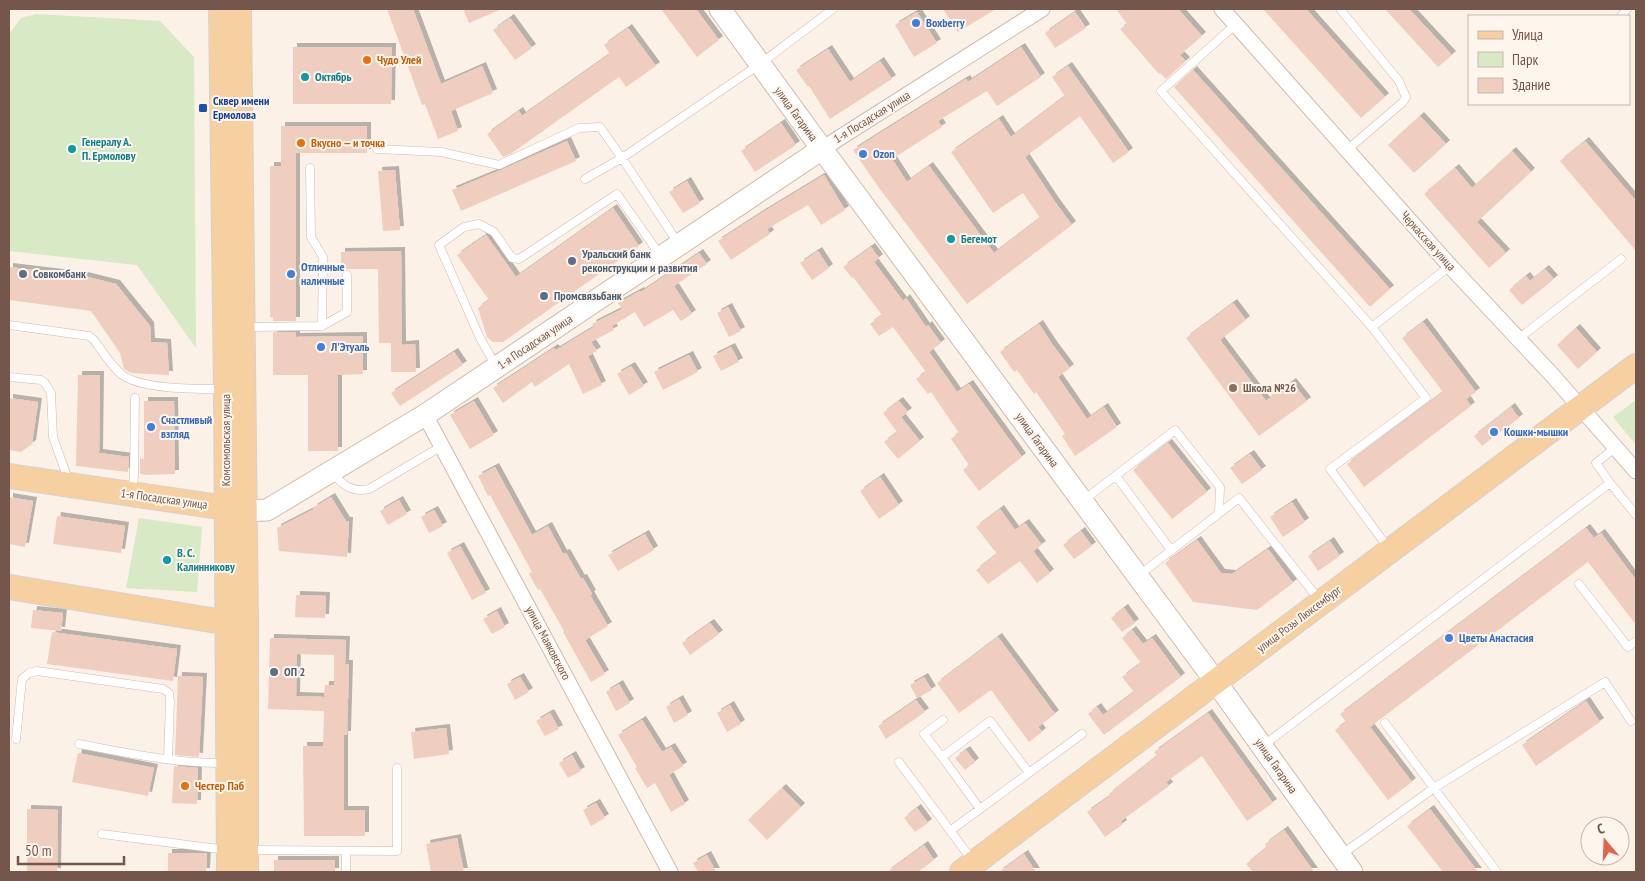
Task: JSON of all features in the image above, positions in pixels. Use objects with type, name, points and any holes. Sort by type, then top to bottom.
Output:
[{"type":"main road","name":"Комсомольская улица","points":[[220,9],[226,388],[236,510]]},
{"type":"main road","name":"Комсомольская улица","points":[[238,861],[236,510],[242,327],[240,9]]},
{"type":"main road","name":"улица Розы Люксембург","points":[[968,868],[1636,366]]},
{"type":"main road","name":"1-я Посадская улица","points":[[9,476],[236,510]]},
{"type":"main road","points":[[9,587],[211,620],[237,622]]},
{"type":"main road","name":"Комсомольская улица","points":[[237,622],[229,762],[238,861]]},
{"type":"street","name":"улица Гагарина","points":[[720,9],[1216,682],[1346,864]]},
{"type":"street","name":"1-я Посадская улица","points":[[236,510],[267,510],[425,415],[1026,13],[1042,9]]},
{"type":"street","name":"Черкасская улица","points":[[1222,9],[1450,266],[1636,471]]},
{"type":"street","name":"улица Маяковского","points":[[425,415],[670,872]]},
{"type":"lane","points":[[585,179],[622,158],[760,64],[832,9]]},
{"type":"lane","points":[[1340,9],[1399,81],[1406,97],[1403,102],[1347,150]]},
{"type":"lane","points":[[1236,24],[1161,92],[1372,327],[1426,398],[1330,469],[1390,551]]},
{"type":"lane","points":[[377,149],[441,152],[499,165],[579,128],[600,127],[679,245]]},
{"type":"lane","points":[[310,168],[311,236],[323,257],[322,326]]},
{"type":"lane","points":[[497,367],[480,338],[439,245],[464,227],[479,224],[494,232],[512,258],[519,259],[617,194],[661,257]]},
{"type":"lane","points":[[1518,339],[1621,259]]},
{"type":"lane","points":[[1372,327],[1450,266]]},
{"type":"lane","points":[[242,327],[322,326],[348,312],[347,275]]},
{"type":"lane","points":[[9,325],[90,336],[121,373],[137,382],[168,387],[226,388]]},
{"type":"lane","points":[[9,377],[41,380],[51,393],[53,437],[70,485]]},
{"type":"lane","points":[[131,494],[134,476],[135,398]]},
{"type":"lane","points":[[1082,501],[1175,430],[1220,488],[1219,513]]},
{"type":"lane","points":[[331,472],[349,488],[360,491],[369,488],[442,446]]},
{"type":"lane","points":[[1616,447],[1596,463],[1636,515]]},
{"type":"lane","points":[[1116,476],[1171,550]]},
{"type":"lane","points":[[1262,746],[1610,483]]},
{"type":"lane","points":[[1138,576],[1239,498],[1321,603]]},
{"type":"lane","points":[[1579,584],[1628,647],[1636,641]]},
{"type":"lane","points":[[16,739],[22,679],[29,673],[37,671],[119,682],[163,689],[169,693],[168,760]]},
{"type":"lane","points":[[1346,864],[1434,788],[1605,682],[1631,721]]},
{"type":"lane","points":[[943,720],[924,734],[980,809]]},
{"type":"lane","points":[[942,757],[990,721],[1029,773]]},
{"type":"lane","points":[[1385,723],[1497,872]]},
{"type":"lane","points":[[950,831],[1082,734]]},
{"type":"lane","points":[[80,744],[157,759],[212,763],[229,762]]},
{"type":"lane","points":[[899,762],[950,831],[968,868]]},
{"type":"lane","points":[[102,834],[212,849],[238,861],[346,851],[397,851],[397,768]]},
{"type":"lane","points":[[346,851],[346,872]]},
{"type":"green space","points":[[36,14],[160,21],[194,57],[196,348],[137,265],[9,251],[9,34],[21,18]]},
{"type":"green space","points":[[1636,400],[1636,445],[1613,417]]},
{"type":"green space","points":[[139,518],[202,527],[197,592],[126,588]]},
{"type":"building","points":[[387,9],[413,9],[441,84],[482,66],[493,93],[451,111],[458,131],[438,139],[425,104],[422,105]]},
{"type":"building","points":[[463,9],[502,9],[469,23]]},
{"type":"building","points":[[661,9],[696,9],[719,40],[697,57]]},
{"type":"building","points":[[943,9],[996,9],[958,32]]},
{"type":"building","points":[[1116,9],[1178,9],[1202,36],[1180,55],[1186,61],[1166,79],[1159,74],[1120,29],[1127,24]]},
{"type":"building","points":[[1263,9],[1306,9],[1385,97],[1361,118]]},
{"type":"building","points":[[1385,9],[1409,9],[1452,55],[1438,67]]},
{"type":"building","points":[[917,12],[937,43],[914,57],[895,25]]},
{"type":"building","points":[[1075,12],[1086,28],[1055,48],[1045,33]]},
{"type":"building","points":[[510,18],[532,48],[515,60],[493,30]]},
{"type":"building","points":[[628,28],[656,66],[626,87],[619,77],[512,153],[503,157],[487,134],[519,111],[522,116],[610,54],[604,45]]},
{"type":"building","points":[[293,47],[392,47],[391,104],[293,104]]},
{"type":"building","points":[[1021,47],[1041,77],[997,106],[987,91],[938,121],[942,127],[892,159],[907,182],[929,166],[994,253],[1040,218],[1023,193],[993,213],[951,152],[999,119],[1011,137],[1065,96],[1052,77],[1068,66],[1129,152],[1113,163],[1080,116],[1025,157],[1072,225],[967,304],[879,188],[853,150],[966,79],[968,82]]},
{"type":"building","points":[[828,49],[850,82],[880,61],[892,79],[830,119],[809,86],[796,70]]},
{"type":"building","points":[[1193,70],[1390,289],[1370,307],[1174,87]]},
{"type":"building","points":[[1420,116],[1446,144],[1414,173],[1388,145]]},
{"type":"building","points":[[781,123],[796,145],[755,172],[741,151]]},
{"type":"building","points":[[281,126],[367,126],[367,153],[296,153],[296,321],[273,321],[273,317],[270,317],[270,166],[281,166]]},
{"type":"building","points":[[567,141],[576,161],[461,211],[452,190]]},
{"type":"building","points":[[1585,141],[1636,201],[1636,251],[1560,161]]},
{"type":"building","points":[[1512,151],[1531,172],[1477,222],[1506,253],[1489,268],[1424,194],[1455,168],[1472,188]]},
{"type":"building","points":[[395,170],[400,230],[383,231],[378,171]]},
{"type":"building","points":[[824,175],[845,210],[821,225],[808,205],[767,229],[770,234],[731,260],[718,241]]},
{"type":"building","points":[[687,181],[700,203],[683,213],[669,192]]},
{"type":"building","points":[[613,208],[639,246],[503,342],[493,342],[487,337],[478,308],[489,300],[457,255],[486,235],[516,277]]},
{"type":"building","points":[[871,247],[879,258],[874,262],[903,301],[906,298],[926,327],[928,325],[941,343],[929,352],[957,392],[969,384],[1022,457],[979,491],[963,470],[969,465],[951,439],[959,433],[931,392],[928,394],[916,379],[926,372],[893,327],[879,336],[870,324],[882,315],[843,267]]},
{"type":"building","points":[[401,251],[402,345],[415,344],[416,372],[391,372],[391,343],[379,343],[378,269],[341,269],[341,252]]},
{"type":"building","points":[[818,251],[829,268],[812,280],[800,263]]},
{"type":"building","points":[[699,253],[707,264],[674,286],[692,314],[681,321],[673,310],[644,327],[635,312],[612,326],[614,330],[591,342],[597,351],[588,356],[602,385],[583,394],[569,364],[535,387],[532,382],[503,403],[493,388],[554,348],[556,350],[594,327],[592,324],[622,309],[618,303],[641,292]]},
{"type":"building","points":[[9,267],[84,276],[116,284],[150,326],[151,342],[167,343],[169,375],[131,373],[124,369],[120,353],[91,311],[9,300]]},
{"type":"building","points":[[1545,269],[1554,279],[1522,305],[1509,290],[1526,276],[1530,281]]},
{"type":"building","points":[[1233,303],[1246,320],[1220,340],[1266,401],[1292,382],[1307,401],[1259,436],[1186,338]]},
{"type":"building","points":[[728,307],[741,331],[729,337],[717,313]]},
{"type":"building","points":[[1423,322],[1476,392],[1466,399],[1471,406],[1364,487],[1347,464],[1443,392],[1402,338]]},
{"type":"building","points":[[1039,324],[1070,368],[1058,377],[1087,419],[1104,407],[1117,427],[1075,456],[1062,436],[1065,434],[1036,392],[1034,394],[1017,370],[1014,372],[1000,352]]},
{"type":"building","points":[[1576,328],[1597,352],[1578,369],[1557,345]]},
{"type":"building","points":[[273,332],[296,332],[296,337],[363,336],[363,374],[338,375],[338,451],[308,451],[308,375],[273,375]]},
{"type":"building","points":[[731,347],[739,362],[721,371],[713,356]]},
{"type":"building","points":[[454,352],[463,365],[400,406],[391,393]]},
{"type":"building","points":[[689,355],[698,372],[663,390],[654,372]]},
{"type":"building","points":[[631,366],[644,386],[629,395],[617,374]]},
{"type":"building","points":[[78,375],[100,375],[99,453],[129,457],[128,472],[76,466]]},
{"type":"building","points":[[9,398],[38,402],[32,444],[21,452],[9,450]]},
{"type":"building","points":[[144,401],[174,401],[175,474],[144,475],[140,473],[140,458],[144,459]]},
{"type":"building","points":[[474,401],[494,435],[470,449],[450,415]]},
{"type":"building","points":[[899,401],[908,412],[901,417],[920,441],[898,459],[884,442],[897,432],[883,413]]},
{"type":"building","points":[[1511,407],[1519,418],[1482,446],[1474,436]]},
{"type":"building","points":[[1168,443],[1207,492],[1172,519],[1133,470]]},
{"type":"building","points":[[1250,454],[1262,470],[1242,484],[1230,468]]},
{"type":"building","points":[[495,467],[532,535],[548,526],[563,554],[566,553],[581,579],[583,578],[592,594],[590,595],[608,626],[585,640],[605,674],[591,682],[540,589],[538,590],[529,574],[532,572],[478,476]]},
{"type":"building","points":[[880,477],[899,505],[879,519],[860,491]]},
{"type":"building","points":[[9,497],[33,501],[25,547],[9,544]]},
{"type":"building","points":[[331,497],[346,521],[349,521],[347,557],[279,551],[277,528],[314,509]]},
{"type":"building","points":[[399,500],[407,514],[388,525],[380,511]]},
{"type":"building","points":[[1292,502],[1305,522],[1283,537],[1270,517]]},
{"type":"building","points":[[1000,509],[1015,530],[1025,523],[1042,545],[1033,551],[1050,573],[1037,583],[1020,561],[988,584],[976,570],[997,554],[976,527]]},
{"type":"building","points":[[434,510],[443,526],[429,533],[421,517]]},
{"type":"building","points":[[57,516],[125,526],[121,553],[53,544]]},
{"type":"building","points":[[1586,528],[1594,538],[1601,533],[1636,580],[1636,625],[1588,562],[1370,727],[1412,782],[1388,800],[1335,730],[1346,722],[1340,714]]},
{"type":"building","points":[[1081,531],[1092,546],[1074,559],[1063,545]]},
{"type":"building","points":[[645,534],[654,550],[618,571],[608,555]]},
{"type":"building","points":[[1197,540],[1221,573],[1232,574],[1268,549],[1293,583],[1257,610],[1193,602],[1165,563]]},
{"type":"building","points":[[1330,541],[1340,556],[1318,571],[1308,556]]},
{"type":"building","points":[[460,546],[486,593],[472,600],[447,553]]},
{"type":"building","points":[[296,595],[326,596],[325,618],[295,617]]},
{"type":"building","points":[[1124,608],[1135,623],[1122,632],[1111,618]]},
{"type":"building","points":[[33,610],[63,613],[61,631],[31,628]]},
{"type":"building","points":[[497,611],[505,627],[492,634],[483,619]]},
{"type":"building","points":[[710,623],[719,634],[690,655],[682,643]]},
{"type":"building","points":[[1132,630],[1143,644],[1152,638],[1181,677],[1104,735],[1088,714],[1097,707],[1103,715],[1134,692],[1122,677],[1141,663],[1122,638]]},
{"type":"building","points":[[52,632],[177,649],[173,681],[47,664]]},
{"type":"building","points":[[998,637],[1055,714],[1038,727],[1042,732],[1029,742],[991,690],[959,713],[937,683]]},
{"type":"building","points":[[270,638],[346,640],[345,664],[349,664],[347,735],[344,735],[344,810],[365,810],[365,836],[304,836],[303,746],[323,746],[324,711],[268,709]],"holes":[[[297,654],[334,655],[334,685],[325,685],[324,697],[296,696]]]},
{"type":"building","points":[[178,676],[203,677],[199,757],[175,755]]},
{"type":"building","points":[[520,677],[529,692],[515,700],[507,684]]},
{"type":"building","points":[[924,677],[932,690],[917,698],[910,685]]},
{"type":"building","points":[[619,684],[630,703],[616,711],[606,692]]},
{"type":"building","points":[[679,699],[688,715],[674,723],[666,707]]},
{"type":"building","points":[[916,700],[925,712],[886,739],[878,726]]},
{"type":"building","points":[[1586,701],[1600,722],[1536,766],[1522,745]]},
{"type":"building","points":[[730,705],[741,724],[727,732],[717,713]]},
{"type":"building","points":[[550,713],[559,729],[545,736],[536,721]]},
{"type":"building","points":[[1208,713],[1273,803],[1247,821],[1202,756],[1166,782],[1169,786],[1121,821],[1123,824],[1105,837],[1087,812],[1110,796],[1109,794],[1157,756],[1154,752]]},
{"type":"building","points":[[642,720],[662,752],[671,747],[683,766],[669,775],[685,804],[671,812],[655,783],[647,788],[618,735]]},
{"type":"building","points":[[446,728],[449,754],[414,759],[411,732]]},
{"type":"building","points":[[966,750],[975,762],[965,770],[955,758]]},
{"type":"building","points":[[78,753],[154,768],[148,796],[72,782]]},
{"type":"building","points":[[572,755],[581,771],[568,778],[559,763]]},
{"type":"building","points":[[174,766],[198,768],[197,804],[172,803]]},
{"type":"building","points":[[782,788],[801,807],[767,840],[748,820]]},
{"type":"building","points":[[596,803],[605,818],[591,826],[583,810]]},
{"type":"building","points":[[917,808],[928,823],[915,832],[904,818]]},
{"type":"building","points":[[27,809],[58,810],[57,872],[27,872]]},
{"type":"building","points":[[1430,809],[1478,872],[1443,872],[1407,826]]},
{"type":"building","points":[[1284,830],[1314,872],[1253,872],[1246,864],[1267,847],[1265,844]]},
{"type":"building","points":[[457,838],[464,872],[431,872],[426,844]]},
{"type":"building","points":[[924,845],[934,860],[918,872],[887,872]]},
{"type":"building","points":[[168,853],[207,853],[206,872],[168,872]]},
{"type":"building","points":[[1024,854],[1036,872],[999,872]]},
{"type":"building","points":[[707,855],[716,872],[698,872],[693,863]]},
{"type":"building","points":[[274,860],[335,860],[335,872],[274,872]]},
{"type":"place","name":"Boxberry","points":[[916,23]]},
{"type":"place","name":"Чудо Улей","points":[[367,60]]},
{"type":"place","name":"Октябрь","points":[[305,77]]},
{"type":"place","name":"Сквер имени Ермолова","points":[[203,108]]},
{"type":"place","name":"Вкусно — и точка","points":[[301,143]]},
{"type":"place","name":"Генералу А. П. Ермолову","points":[[72,149]]},
{"type":"place","name":"Ozon","points":[[863,154]]},
{"type":"place","name":"Бегемот","points":[[951,239]]},
{"type":"place","name":"Уральский банк реконструкции и развития","points":[[572,261]]},
{"type":"place","name":"Совкомбанк","points":[[23,274]]},
{"type":"place","name":"Отличные наличные","points":[[291,274]]},
{"type":"place","name":"Промсвязьбанк","points":[[544,296]]},
{"type":"place","name":"Л'Этуаль","points":[[321,347]]},
{"type":"place","name":"Школа №26","points":[[1233,388]]},
{"type":"place","name":"Счастливый взгляд","points":[[151,427]]},
{"type":"place","name":"Кошки-мышки","points":[[1494,432]]},
{"type":"place","name":"В. С. Калинникову","points":[[167,560]]},
{"type":"place","name":"Цветы Анастасия","points":[[1449,638]]},
{"type":"place","name":"ОП 2","points":[[274,672]]},
{"type":"place","name":"Честер Паб","points":[[185,786]]}]
